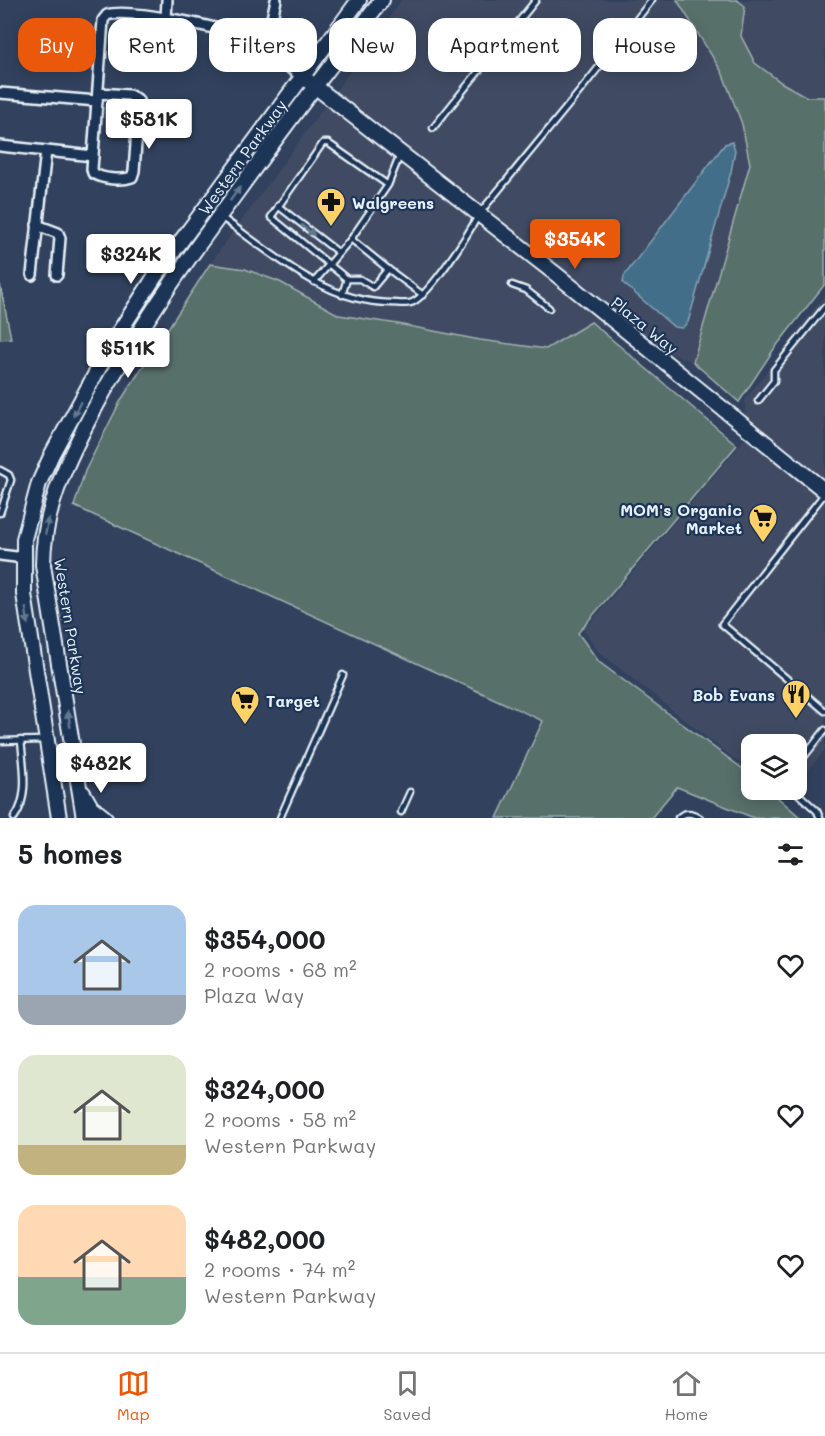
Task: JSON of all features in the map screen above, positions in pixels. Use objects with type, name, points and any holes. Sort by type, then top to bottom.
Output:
[{"type":"main road","name":"Western Parkway","points":[[59,818],[24,594],[26,532],[39,483],[52,454],[114,340],[156,275],[359,0]]},
{"type":"main road","name":"Western Parkway","points":[[84,818],[44,579],[44,541],[48,516],[66,464],[120,362],[175,275],[315,86],[382,0]]},
{"type":"main road","name":"Plaza Way","points":[[302,76],[401,152],[825,492]]},
{"type":"main road","points":[[79,786],[91,807],[105,818]]},
{"type":"street","points":[[165,18],[167,0]]},
{"type":"street","points":[[272,18],[276,0]]},
{"type":"street","points":[[0,93],[97,97],[129,96],[137,99],[139,103],[132,177],[126,179],[98,176],[92,169],[97,97],[103,20],[107,15],[119,13],[157,18]]},
{"type":"street","points":[[296,72],[302,76]]},
{"type":"street","points":[[0,146],[93,156]]},
{"type":"street","points":[[32,275],[45,151]]},
{"type":"street","points":[[37,225],[58,233],[60,238],[57,275]]},
{"type":"street","points":[[0,555],[24,558]]},
{"type":"lane","points":[[433,128],[536,0]]},
{"type":"lane","points":[[219,216],[314,282],[342,295],[381,303],[411,303],[423,295],[469,233],[478,214],[652,0]]},
{"type":"lane","points":[[373,287],[360,279],[347,279],[273,220],[272,216],[326,142],[388,185]]},
{"type":"lane","points":[[314,282],[351,239],[388,185],[401,152]]},
{"type":"lane","points":[[278,206],[339,253]]},
{"type":"lane","points":[[351,239],[423,295]]},
{"type":"lane","points":[[370,300],[373,287],[388,269]]},
{"type":"lane","points":[[342,295],[347,279]]},
{"type":"lane","points":[[512,285],[526,290],[549,308]]},
{"type":"lane","points":[[758,400],[774,381],[774,370],[825,307]]},
{"type":"lane","points":[[0,470],[9,475],[11,480],[0,513]]},
{"type":"lane","points":[[825,492],[722,624],[825,711]]},
{"type":"lane","points":[[280,818],[343,675]]},
{"type":"lane","points":[[807,753],[825,730]]},
{"type":"lane","points":[[0,741],[46,740]]},
{"type":"lane","points":[[14,818],[23,799],[21,741]]},
{"type":"lane","points":[[401,812],[410,792]]},
{"type":"lane","points":[[805,800],[817,811],[820,818]]},
{"type":"lane","points":[[678,818],[688,813],[700,818]]},
{"type":"shaded area","points":[[402,0],[677,0],[688,18],[593,18],[593,72],[697,72],[697,32],[722,72],[742,124],[750,164],[693,362],[591,322],[546,349],[479,340],[339,315],[280,282],[210,264],[350,72],[416,72],[416,18],[389,18]]},
{"type":"shaded area","points":[[737,0],[825,0],[825,97],[808,97],[782,83],[755,63],[741,36],[745,6]]},
{"type":"shaded area","points":[[732,142],[735,150],[731,172],[688,322],[682,328],[674,327],[623,283],[624,276],[725,144]]},
{"type":"shaded area","points":[[825,295],[825,749],[807,772],[807,734],[741,734],[741,764],[598,651],[584,630],[745,439],[745,400]]},
{"type":"green space","points":[[677,0],[737,0],[745,6],[741,36],[755,63],[782,83],[807,97],[825,97],[825,284],[774,349],[739,402],[693,362],[750,164],[742,124],[722,72],[697,32],[697,18],[688,18]]},
{"type":"green space","points":[[210,264],[245,269],[280,282],[339,315],[480,340],[546,349],[591,322],[737,445],[578,633],[599,662],[741,768],[741,800],[781,800],[801,818],[754,818],[677,787],[651,818],[497,818],[543,721],[74,506],[85,471],[121,400]]},
{"type":"green space","points":[[0,284],[11,338],[0,339]]},
{"type":"place","name":"Walgreens","points":[[331,228]]},
{"type":"place","name":"MOM's Organic Market","points":[[763,544]]},
{"type":"place","name":"Bob Evans","points":[[796,720]]},
{"type":"place","name":"Target","points":[[245,726]]}]
